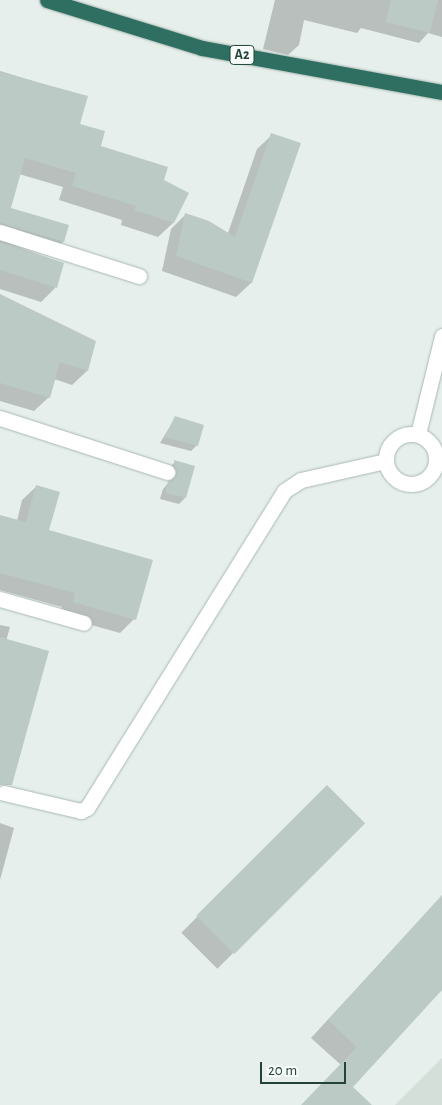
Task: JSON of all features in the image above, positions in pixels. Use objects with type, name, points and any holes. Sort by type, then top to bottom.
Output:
[{"type":"highway","name":"A2","points":[[47,0],[202,48],[442,92]]},
{"type":"street","points":[[0,232],[138,276]]},
{"type":"street","points":[[418,434],[442,336]]},
{"type":"street","points":[[0,418],[167,472]]},
{"type":"street","points":[[418,434],[433,447],[438,468],[423,482],[408,484],[394,478],[385,461],[391,443],[399,436],[418,434]]},
{"type":"street","points":[[4,794],[81,811],[87,808],[284,491],[301,480],[385,461]]},
{"type":"street","points":[[0,599],[84,622]]},
{"type":"shaded area","points":[[442,1058],[442,1105],[395,1105]]},
{"type":"building","points":[[391,0],[438,0],[430,33],[386,22]]},
{"type":"building","points":[[0,72],[88,96],[80,124],[105,131],[101,146],[168,167],[164,180],[189,193],[174,223],[134,210],[136,206],[72,186],[76,173],[25,158],[11,208],[69,225],[64,242],[0,223]]},
{"type":"building","points":[[271,133],[301,143],[252,283],[176,256],[185,213],[209,221],[235,237]]},
{"type":"building","points":[[0,242],[64,263],[57,288],[0,270]]},
{"type":"building","points":[[0,294],[96,341],[88,371],[60,362],[50,398],[0,383]]},
{"type":"building","points":[[175,416],[204,425],[198,446],[165,437]]},
{"type":"building","points":[[174,460],[195,466],[186,498],[165,493],[168,481],[176,474]]},
{"type":"building","points":[[36,485],[60,492],[49,530],[153,560],[136,620],[73,602],[75,593],[0,573],[0,515],[26,522]]},
{"type":"building","points":[[0,637],[49,651],[12,785],[0,785]]},
{"type":"building","points":[[327,785],[365,823],[234,954],[196,916]]},
{"type":"building","points":[[442,895],[442,990],[353,1087],[372,1105],[301,1105],[357,1047],[328,1020]]}]
